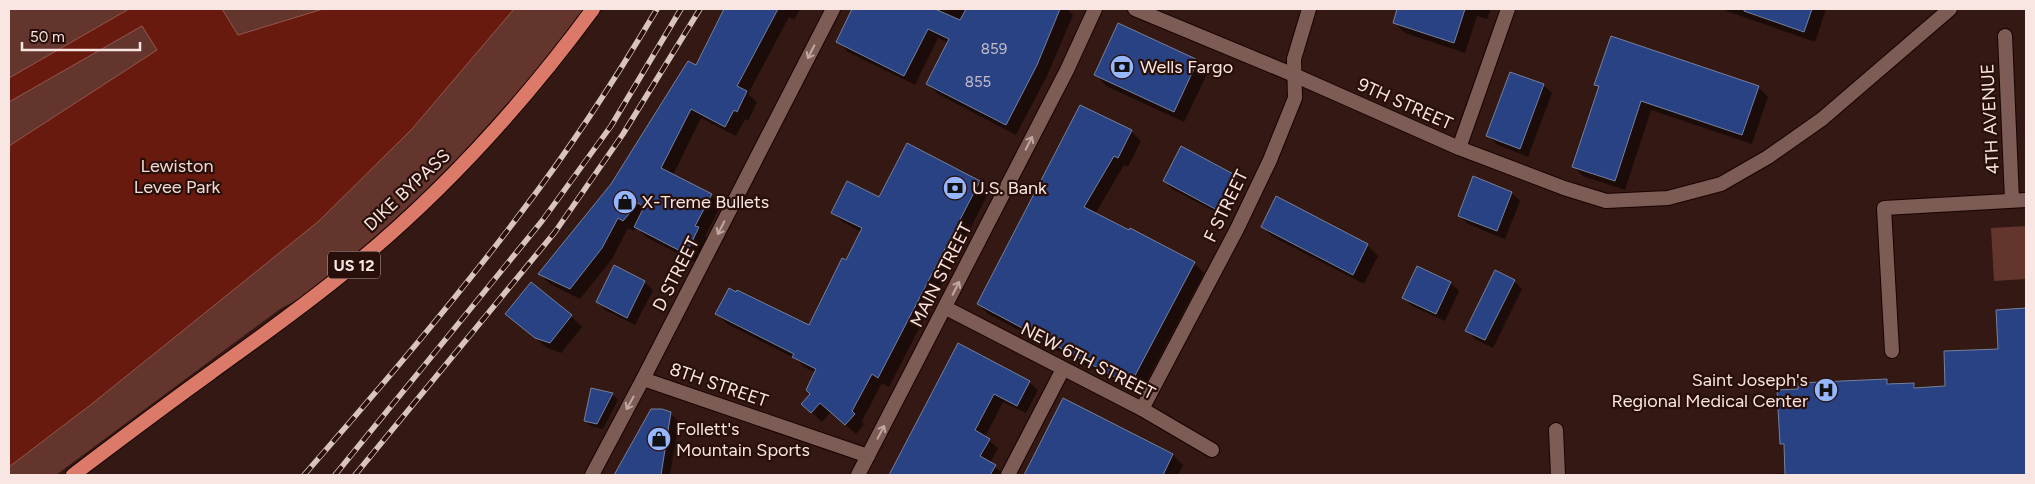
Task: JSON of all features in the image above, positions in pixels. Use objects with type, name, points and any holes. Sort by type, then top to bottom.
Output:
[{"type":"highway","name":"DIKE BYPASS","points":[[73,475],[286,319],[341,276],[406,219],[441,186],[506,118],[568,43],[593,9]]},
{"type":"main road","name":"D STREET","points":[[592,475],[833,9]]},
{"type":"main road","name":"MAIN STREET","points":[[858,475],[946,308],[1067,70],[1095,9]]},
{"type":"main road","name":"9TH STREET","points":[[1135,9],[1294,75],[1459,148],[1564,188],[1606,201],[1668,198],[1720,184],[1768,157],[1822,119],[1950,9]]},
{"type":"main road","name":"F STREET","points":[[1142,409],[1270,160],[1295,98],[1294,59],[1308,9]]},
{"type":"main road","points":[[1459,148],[1508,9]]},
{"type":"main road","name":"4TH AVENUE","points":[[2004,36],[2019,200]]},
{"type":"main road","points":[[1892,351],[1884,208],[2019,200]]},
{"type":"main road","name":"NEW 6TH STREET","points":[[946,308],[1142,409],[1212,450]]},
{"type":"main road","points":[[1008,475],[1063,369]]},
{"type":"main road","name":"8TH STREET","points":[[643,379],[868,456]]},
{"type":"main road","points":[[1556,430],[1558,475]]},
{"type":"green space","name":"Lewiston Levee Park","points":[[9,9],[593,9],[535,84],[341,276],[280,309],[56,475],[9,475]]},
{"type":"green space","points":[[2026,226],[2026,279],[1994,281],[1991,228]]},
{"type":"shaded area","name":"Lewiston Levee Park","points":[[129,9],[222,9],[238,35],[323,9],[514,9],[412,129],[319,221],[93,403],[9,467],[9,146],[157,50],[142,26],[9,102],[9,78]]},
{"type":"building","points":[[724,9],[778,9],[737,86],[747,91],[737,112],[734,110],[725,127],[691,109],[661,168],[712,194],[695,226],[699,227],[686,254],[634,227],[644,207],[638,203],[623,221],[618,218],[602,248],[570,289],[538,274],[611,184],[688,61],[696,65]]},
{"type":"building","points":[[852,9],[935,9],[960,20],[966,9],[1060,9],[1037,65],[1006,125],[926,84],[949,39],[928,29],[904,76],[836,42]]},
{"type":"building","points":[[1397,9],[1465,9],[1454,43],[1393,23]]},
{"type":"building","points":[[1744,9],[1812,9],[1804,32],[1744,11]]},
{"type":"building","points":[[1118,23],[1198,60],[1174,112],[1094,75]]},
{"type":"building","points":[[1611,36],[1759,86],[1742,135],[1641,101],[1615,181],[1572,167],[1599,86],[1594,85]]},
{"type":"building","points":[[1510,72],[1544,84],[1520,149],[1486,136]]},
{"type":"building","points":[[1080,105],[1132,130],[1118,158],[1114,156],[1084,207],[1129,230],[1130,228],[1195,262],[1130,385],[977,304]]},
{"type":"building","points":[[907,143],[980,181],[878,378],[872,374],[852,411],[855,414],[845,425],[820,403],[811,413],[801,404],[810,394],[806,390],[816,369],[792,357],[794,354],[715,314],[729,288],[736,292],[737,290],[809,325],[842,258],[846,260],[862,228],[831,213],[847,181],[879,197]]},
{"type":"building","points":[[1181,146],[1237,176],[1219,211],[1163,181]]},
{"type":"building","points":[[1473,176],[1512,192],[1497,231],[1458,216]]},
{"type":"building","points":[[1276,196],[1368,244],[1353,275],[1261,227]]},
{"type":"building","points":[[614,265],[645,281],[627,318],[596,302]]},
{"type":"building","points":[[1417,266],[1451,282],[1436,314],[1402,298]]},
{"type":"building","points":[[1495,270],[1515,280],[1485,340],[1465,331]]},
{"type":"building","points":[[531,282],[572,315],[550,343],[535,338],[505,314]]},
{"type":"building","points":[[2026,308],[2026,475],[1785,475],[1784,444],[1780,444],[1777,390],[1798,389],[1798,383],[1887,379],[1887,384],[1914,383],[1914,388],[1945,386],[1944,351],[1998,349],[1996,310]]},
{"type":"building","points":[[958,343],[1030,381],[1017,406],[994,394],[975,430],[990,439],[980,456],[996,465],[990,475],[889,475]]},
{"type":"building","points":[[591,388],[613,393],[597,424],[584,421]]},
{"type":"building","points":[[1063,398],[1173,454],[1163,475],[1024,475]]},
{"type":"building","points":[[651,409],[662,409],[671,412],[661,475],[614,475]]},
{"type":"railway","points":[[304,475],[443,312],[523,210],[593,111],[657,9]]},
{"type":"railway","points":[[335,475],[542,221],[611,126],[681,9]]},
{"type":"railway","points":[[355,475],[555,232],[623,134],[700,9]]},
{"type":"place","name":"Wells Fargo","points":[[1122,67]]},
{"type":"place","name":"U.S. Bank","points":[[955,188]]},
{"type":"place","name":"X-Treme Bullets","points":[[625,202]]},
{"type":"place","name":"Saint Joseph's Regional Medical Center","points":[[1826,390]]},
{"type":"place","name":"Follett's Mountain Sports","points":[[659,439]]}]
